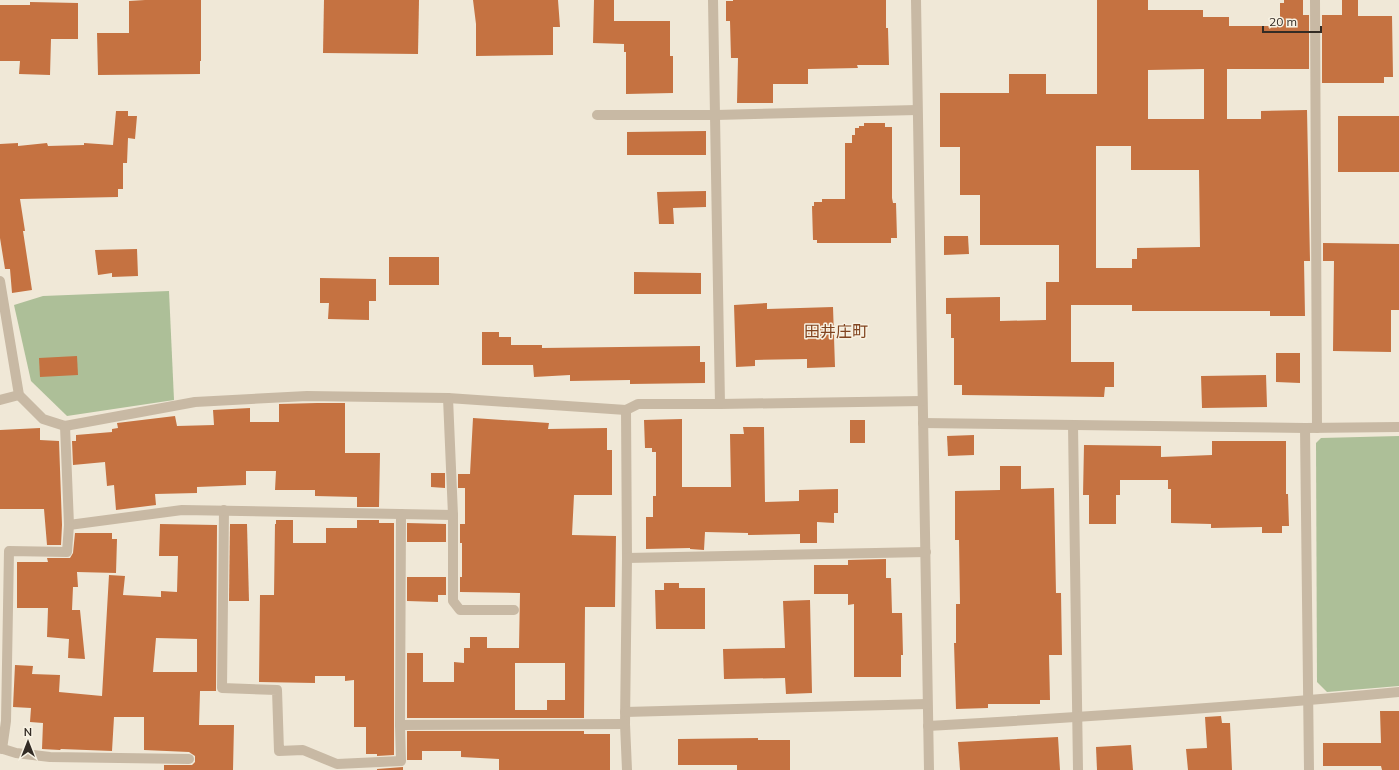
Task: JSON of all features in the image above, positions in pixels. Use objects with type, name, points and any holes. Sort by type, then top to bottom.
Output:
[{"type":"street","points":[[713,0],[720,404]]},
{"type":"street","points":[[916,0],[929,770]]},
{"type":"street","points":[[1316,0],[1317,428]]},
{"type":"street","points":[[597,115],[716,115],[917,110]]},
{"type":"street","points":[[0,281],[19,395],[43,419],[65,426],[195,402],[307,396],[448,398],[626,410],[638,404],[922,401]]},
{"type":"street","points":[[0,400],[19,395]]},
{"type":"street","points":[[448,398],[453,515],[453,601],[460,610],[514,610]]},
{"type":"street","points":[[626,410],[627,558],[625,724],[627,770]]},
{"type":"street","points":[[923,423],[1305,428],[1399,427]]},
{"type":"street","points":[[1073,425],[1078,770]]},
{"type":"street","points":[[65,426],[70,525],[66,552],[9,552],[6,721],[1,749],[16,753],[50,757],[189,759]]},
{"type":"street","points":[[1305,428],[1309,770]]},
{"type":"street","points":[[70,525],[182,510],[453,515]]},
{"type":"street","points":[[224,510],[222,688],[277,690],[280,751],[303,750],[338,767],[401,761],[400,514]]},
{"type":"street","points":[[627,558],[926,552]]},
{"type":"street","points":[[928,726],[1077,717],[1399,692]]},
{"type":"street","points":[[625,712],[927,704]]},
{"type":"street","points":[[400,725],[625,724]]},
{"type":"green space","points":[[169,291],[174,400],[67,416],[31,381],[14,305],[43,296]]},
{"type":"green space","points":[[1399,436],[1399,686],[1327,692],[1317,682],[1316,443],[1321,438]]},
{"type":"building","points":[[201,0],[200,74],[98,75],[97,33],[129,33],[129,1]]},
{"type":"building","points":[[324,0],[419,0],[418,54],[323,53]]},
{"type":"building","points":[[473,0],[558,0],[560,27],[553,27],[553,55],[476,56],[476,24]]},
{"type":"building","points":[[594,0],[614,0],[614,21],[670,21],[670,56],[673,56],[673,93],[626,94],[626,52],[624,52],[624,44],[593,43]]},
{"type":"building","points":[[886,0],[886,28],[888,28],[889,65],[857,65],[858,68],[808,69],[808,84],[773,84],[773,103],[737,103],[738,58],[731,58],[730,21],[726,21],[726,1]]},
{"type":"building","points":[[1097,0],[1148,0],[1148,10],[1203,10],[1203,17],[1229,17],[1229,26],[1280,26],[1280,3],[1284,3],[1284,0],[1303,0],[1303,15],[1309,15],[1309,69],[1227,69],[1227,119],[1261,119],[1261,111],[1307,110],[1310,261],[1304,261],[1305,316],[1270,316],[1270,311],[1132,311],[1132,305],[1071,305],[1071,362],[1114,362],[1114,387],[1105,387],[1104,397],[962,395],[962,385],[954,385],[954,338],[951,338],[951,314],[946,314],[946,298],[1000,297],[1000,321],[1046,320],[1046,282],[1059,282],[1059,245],[980,245],[980,195],[960,195],[960,147],[940,147],[940,93],[1009,93],[1009,74],[1046,74],[1046,94],[1097,94]],"holes":[[[1204,69],[1204,119],[1148,119],[1148,70]],[[1096,146],[1131,146],[1131,170],[1199,170],[1200,247],[1137,248],[1137,259],[1132,259],[1132,268],[1096,268]]]},
{"type":"building","points":[[1342,0],[1358,0],[1358,16],[1392,16],[1393,77],[1384,77],[1384,83],[1322,83],[1322,15],[1342,15]]},
{"type":"building","points":[[30,2],[78,3],[78,39],[51,39],[50,75],[19,74],[20,61],[0,61],[0,5],[30,5]]},
{"type":"building","points":[[116,111],[128,111],[128,116],[137,116],[135,139],[128,138],[127,163],[123,163],[123,189],[118,189],[118,197],[20,199],[25,231],[23,231],[32,290],[12,293],[10,269],[5,269],[0,238],[0,144],[18,143],[18,146],[47,143],[48,146],[84,145],[84,143],[113,145]]},
{"type":"building","points":[[1338,116],[1399,116],[1399,172],[1338,172]]},
{"type":"building","points":[[864,123],[885,123],[885,127],[892,127],[892,198],[893,203],[896,203],[897,238],[891,238],[891,243],[817,243],[817,240],[813,240],[812,206],[814,206],[814,202],[822,202],[822,199],[845,199],[845,143],[852,143],[852,135],[855,135],[855,128],[864,126]]},
{"type":"building","points":[[706,131],[706,155],[627,155],[627,132]]},
{"type":"building","points":[[706,191],[706,207],[673,208],[674,224],[659,224],[657,192]]},
{"type":"building","points":[[944,236],[968,236],[969,254],[944,255]]},
{"type":"building","points":[[1323,243],[1399,244],[1399,310],[1391,310],[1391,352],[1333,351],[1334,261],[1323,261]]},
{"type":"building","points":[[137,249],[138,276],[112,277],[112,273],[98,275],[95,250]]},
{"type":"building","points":[[389,257],[439,257],[439,285],[389,285]]},
{"type":"building","points":[[634,272],[701,273],[701,294],[634,294]]},
{"type":"building","points":[[320,278],[376,279],[376,301],[369,301],[369,320],[328,319],[329,303],[320,303]]},
{"type":"building","points":[[767,303],[767,309],[833,307],[835,367],[807,368],[807,359],[755,360],[755,366],[736,367],[734,305]]},
{"type":"building","points":[[482,332],[499,332],[499,337],[511,337],[511,345],[542,345],[542,348],[700,346],[700,362],[705,362],[705,383],[630,384],[630,380],[570,381],[570,375],[534,377],[533,365],[482,365]]},
{"type":"building","points":[[1276,353],[1300,353],[1300,383],[1276,382]]},
{"type":"building","points":[[77,356],[78,375],[40,377],[39,358]]},
{"type":"building","points":[[1266,375],[1267,407],[1202,408],[1201,376]]},
{"type":"building","points":[[345,403],[345,453],[380,453],[379,507],[357,507],[357,497],[315,496],[315,490],[275,490],[276,471],[246,471],[246,485],[197,487],[197,493],[155,494],[156,505],[116,510],[114,485],[107,486],[105,462],[73,465],[72,441],[76,441],[76,435],[112,432],[112,429],[118,428],[117,423],[175,416],[177,426],[214,425],[213,410],[250,408],[250,422],[279,422],[279,404]]},
{"type":"building","points":[[473,418],[549,423],[548,429],[607,428],[607,450],[612,450],[612,495],[574,495],[572,535],[616,536],[615,607],[585,607],[584,718],[407,718],[407,653],[423,653],[423,682],[454,682],[454,662],[464,663],[464,648],[470,648],[470,637],[487,637],[487,648],[519,648],[520,593],[460,592],[460,577],[462,577],[462,543],[460,543],[460,524],[465,524],[465,488],[458,488],[458,474],[470,474]],"holes":[[[515,663],[565,663],[565,700],[547,700],[547,710],[515,710]]]},
{"type":"building","points":[[682,419],[682,487],[731,487],[730,434],[744,434],[743,427],[764,427],[765,502],[799,501],[799,490],[838,489],[838,513],[834,513],[834,523],[817,522],[817,543],[800,543],[800,534],[748,535],[748,533],[705,532],[704,550],[690,548],[646,549],[646,517],[653,517],[653,496],[656,496],[656,452],[652,452],[652,448],[645,448],[644,420]]},
{"type":"building","points":[[850,420],[865,420],[865,443],[850,443]]},
{"type":"building","points":[[40,428],[40,440],[59,441],[62,525],[61,545],[47,545],[44,509],[0,509],[0,430]]},
{"type":"building","points":[[974,435],[974,455],[948,456],[947,436]]},
{"type":"building","points":[[1212,441],[1286,441],[1286,494],[1288,494],[1289,526],[1282,526],[1282,533],[1262,533],[1262,527],[1211,528],[1211,524],[1171,523],[1171,489],[1168,489],[1168,480],[1120,480],[1120,495],[1116,495],[1116,524],[1089,524],[1089,495],[1083,495],[1084,445],[1161,446],[1161,457],[1212,455]]},
{"type":"building","points":[[1000,466],[1021,466],[1021,489],[1054,488],[1056,593],[1061,593],[1062,655],[1049,655],[1050,700],[1040,700],[1040,704],[988,704],[988,708],[956,709],[954,643],[956,643],[956,604],[960,604],[959,540],[955,540],[955,491],[1000,490]]},
{"type":"building","points":[[431,473],[445,473],[445,488],[431,487]]},
{"type":"building","points":[[276,520],[293,520],[293,543],[326,543],[326,528],[357,528],[357,520],[379,520],[379,523],[394,523],[394,755],[377,756],[377,754],[366,754],[366,727],[354,727],[354,680],[345,681],[345,676],[315,676],[315,683],[259,682],[260,595],[274,595]]},
{"type":"building","points":[[407,523],[446,524],[446,542],[407,542]]},
{"type":"building","points":[[160,524],[217,525],[216,691],[200,691],[199,725],[234,725],[233,770],[164,770],[164,765],[192,765],[195,762],[195,756],[189,752],[144,750],[144,717],[114,717],[112,751],[42,749],[43,723],[30,722],[31,708],[13,707],[15,665],[33,666],[32,674],[60,675],[59,692],[102,696],[109,575],[125,576],[123,595],[161,597],[161,591],[177,592],[178,556],[159,556]],"holes":[[[156,638],[197,639],[197,672],[153,672]]]},
{"type":"building","points":[[230,524],[247,524],[249,601],[229,601]]},
{"type":"building","points":[[75,533],[112,533],[112,539],[117,539],[116,573],[77,572],[78,587],[73,587],[72,610],[80,610],[85,659],[68,658],[69,639],[47,637],[48,608],[17,608],[17,562],[48,562],[47,558],[70,558],[73,553]]},
{"type":"building","points":[[886,559],[886,578],[891,578],[892,613],[902,613],[903,655],[901,655],[901,677],[854,677],[854,604],[848,605],[848,594],[814,594],[814,565],[848,565],[848,560]]},
{"type":"building","points":[[407,577],[446,577],[446,595],[438,595],[438,602],[407,601]]},
{"type":"building","points":[[664,583],[679,583],[679,588],[705,588],[705,629],[656,629],[655,590],[664,590]]},
{"type":"building","points":[[810,600],[812,693],[786,694],[785,678],[724,679],[723,649],[785,648],[783,601]]},
{"type":"building","points":[[1380,711],[1399,711],[1399,770],[1382,770],[1381,766],[1323,766],[1323,743],[1381,743]]},
{"type":"building","points":[[1221,716],[1222,723],[1230,723],[1232,770],[1188,770],[1186,749],[1207,748],[1205,717]]},
{"type":"building","points":[[407,731],[584,731],[584,734],[610,734],[610,770],[499,770],[499,759],[461,757],[461,751],[422,751],[422,760],[407,760]]},
{"type":"building","points":[[1058,737],[1060,770],[960,770],[958,742]]},
{"type":"building","points":[[758,738],[758,740],[790,740],[790,770],[737,770],[737,765],[678,765],[678,739]]},
{"type":"building","points":[[1131,745],[1133,770],[1097,770],[1096,747]]},
{"type":"building","points":[[403,767],[403,770],[377,770],[377,769]]},
{"type":"district","name":"田井庄町","points":[[836,331]]}]
